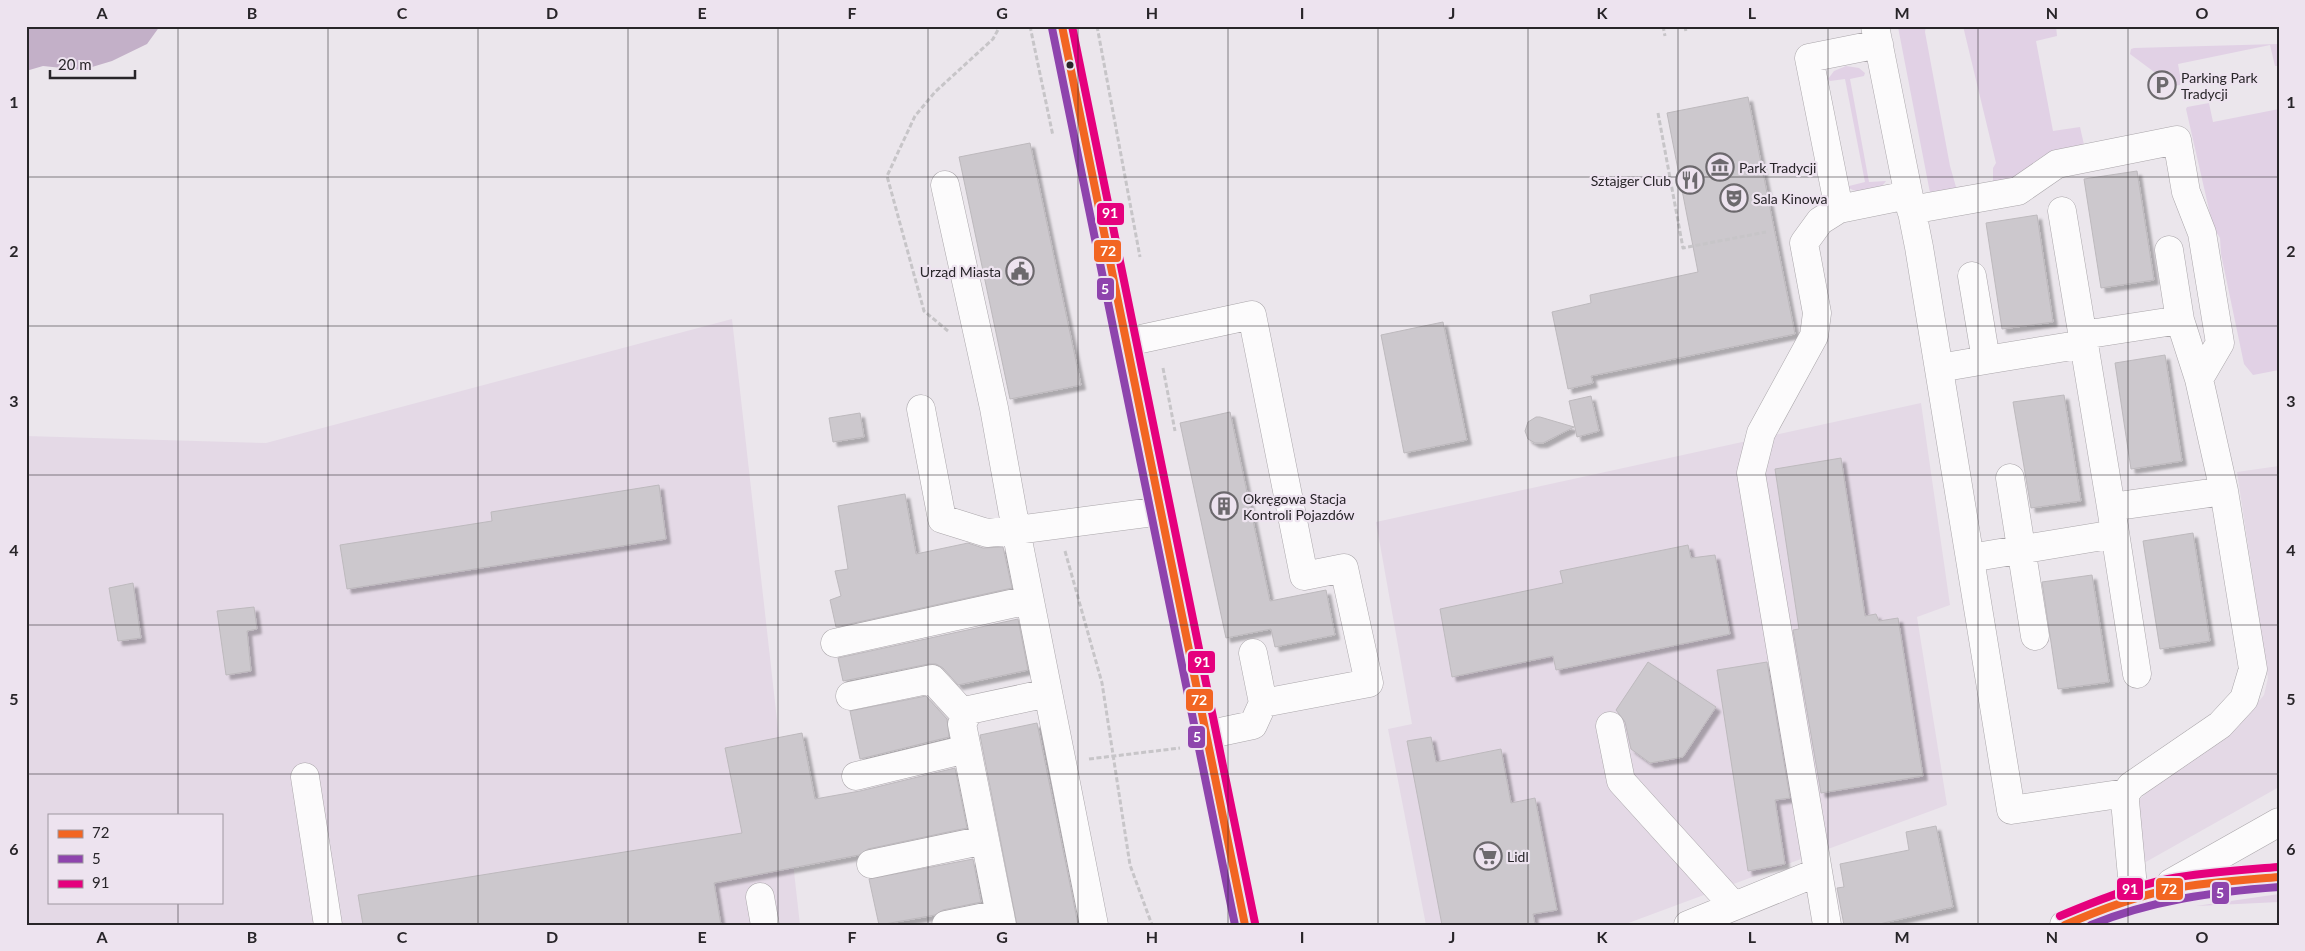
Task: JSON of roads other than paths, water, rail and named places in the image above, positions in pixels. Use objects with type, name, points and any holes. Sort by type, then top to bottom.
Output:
[{"type":"street","points":[[1062,26],[1245,925]]},
{"type":"street","points":[[1839,209],[1808,58],[1877,35],[1939,368],[2011,810],[2126,793]]},
{"type":"street","points":[[1827,925],[1751,473],[1761,433],[1814,336],[1816,313],[1804,243],[1820,221],[1839,209],[2018,191],[2057,164],[2176,140],[2186,192],[2202,233],[2220,344],[2199,379]]},
{"type":"street","points":[[945,185],[994,408],[1029,600],[1094,925]]},
{"type":"street","points":[[2062,211],[2137,674]]},
{"type":"street","points":[[2145,895],[2125,801],[2126,793],[2131,786],[2220,725],[2244,699],[2253,669],[2224,491],[2199,379],[2180,320],[2169,250]]},
{"type":"street","points":[[1972,276],[1986,360]]},
{"type":"street","points":[[1127,342],[1252,315],[1304,576],[1344,568],[1369,683],[1263,704]]},
{"type":"street","points":[[1939,368],[2180,320]]},
{"type":"street","points":[[921,409],[942,519],[987,533],[1161,510]]},
{"type":"street","points":[[2010,478],[2035,636]]},
{"type":"street","points":[[2111,506],[2224,491]]},
{"type":"street","points":[[1970,558],[2115,534]]},
{"type":"street","points":[[835,643],[1029,600]]},
{"type":"street","points":[[1206,735],[1253,725],[1263,704],[1253,653]]},
{"type":"street","points":[[850,696],[932,679],[966,716]]},
{"type":"street","points":[[946,925],[1001,920],[962,724],[970,710],[1048,693]]},
{"type":"street","points":[[1610,726],[1621,781],[1734,906]]},
{"type":"street","points":[[856,776],[967,749]]},
{"type":"street","points":[[306,777],[328,925]]},
{"type":"street","points":[[2064,925],[2098,918],[2145,895],[2279,822]]},
{"type":"street","points":[[871,864],[985,840]]},
{"type":"street","points":[[1688,925],[1818,872]]},
{"type":"street","points":[[2145,895],[2219,881],[2279,877]]},
{"type":"street","points":[[760,897],[765,925]]},
{"type":"place","name":"Parking Park Tradycji","points":[[2162,85]]},
{"type":"place","name":"Park Tradycji","points":[[1720,167]]},
{"type":"place","name":"Sztajger Club","points":[[1690,180]]},
{"type":"place","name":"Sala Kinowa","points":[[1734,198]]},
{"type":"place","name":"Urząd Miasta","points":[[1020,271]]},
{"type":"place","name":"Okręgowa Stacja Kontroli Pojazdów","points":[[1224,506]]},
{"type":"place","name":"Lidl","points":[[1488,856]]}]
